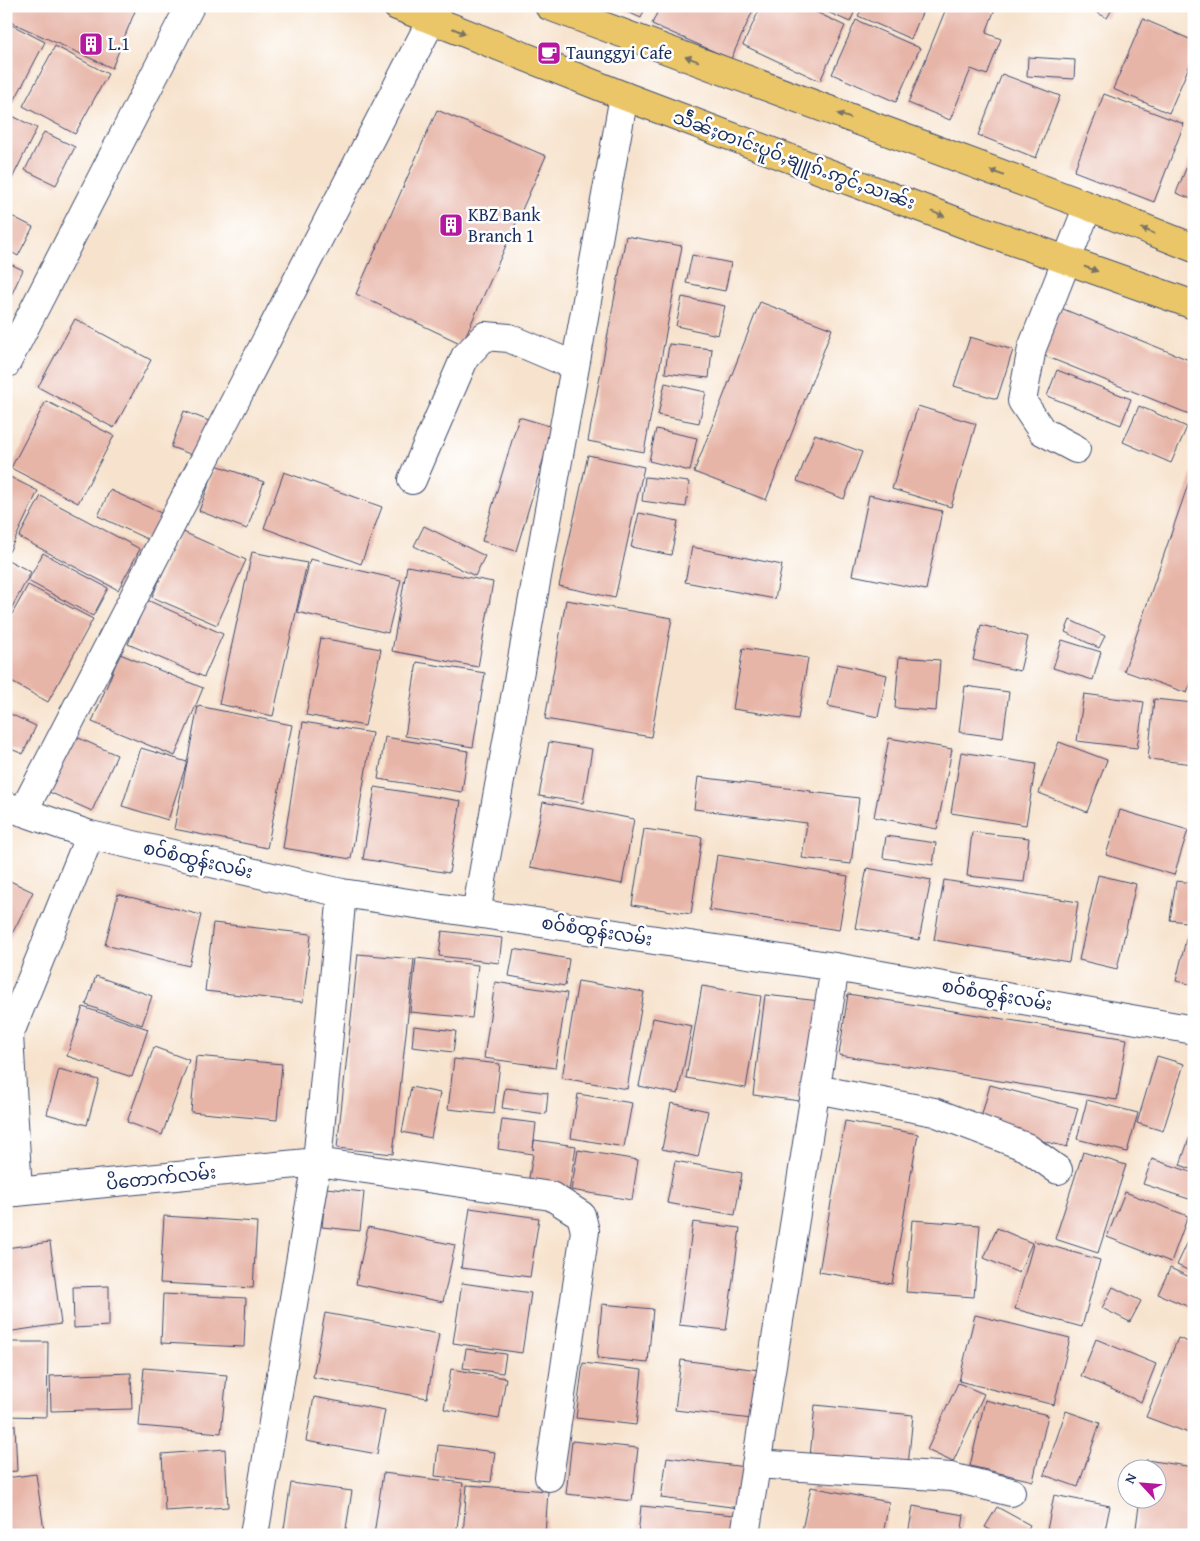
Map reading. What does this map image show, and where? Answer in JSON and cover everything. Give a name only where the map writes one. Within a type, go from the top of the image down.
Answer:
[{"type":"highway","name":"သဵႅၼ်ႈတၢင်းပူဝ်ႇၶျူၵ်ႉဢွင်ႇသၢၼ်း","points":[[398,6],[624,96],[964,224],[1194,305]]},
{"type":"highway","points":[[549,6],[1088,206],[1194,248]]},
{"type":"street","points":[[6,364],[190,6]]},
{"type":"street","points":[[15,808],[431,20]]},
{"type":"street","points":[[476,913],[624,96]]},
{"type":"street","points":[[1076,449],[1042,431],[1022,401],[1032,348],[1088,206]]},
{"type":"street","points":[[412,480],[465,357],[484,336],[509,338],[575,366]]},
{"type":"street","name":"စဝ်စံထွန်းလမ်း","points":[[15,808],[90,835],[342,892],[835,967],[1194,1030]]},
{"type":"street","points":[[12,1193],[8,1035],[90,835]]},
{"type":"street","points":[[254,1535],[317,1162],[342,892]]},
{"type":"street","points":[[745,1535],[835,967]]},
{"type":"street","points":[[816,1089],[934,1112],[1026,1147],[1058,1170]]},
{"type":"street","name":"ပိတောက်လမ်း","points":[[12,1193],[317,1162],[551,1196],[581,1215],[584,1232],[549,1477]]},
{"type":"street","points":[[756,1464],[951,1477],[1011,1492]]},
{"type":"building","name":"L.1","points":[[6,6],[137,6],[112,68],[6,20]]},
{"type":"building","points":[[614,6],[646,6],[641,18]]},
{"type":"building","points":[[660,6],[755,6],[731,59],[652,24]]},
{"type":"building","points":[[761,6],[816,6],[814,11],[845,26],[820,81],[743,45]]},
{"type":"building","points":[[827,6],[857,6],[850,22],[825,11]]},
{"type":"building","points":[[863,6],[925,6],[911,39],[858,16]]},
{"type":"building","points":[[947,6],[996,6],[986,33],[1001,39],[987,75],[971,69],[950,120],[908,103]]},
{"type":"building","points":[[1084,6],[1114,6],[1107,18]]},
{"type":"building","points":[[1143,19],[1194,41],[1194,55],[1169,113],[1113,89]]},
{"type":"building","points":[[856,20],[920,48],[896,102],[832,74]]},
{"type":"building","points":[[6,22],[45,42],[10,109],[6,107]]},
{"type":"building","points":[[55,46],[108,74],[75,134],[23,106]]},
{"type":"building","points":[[1028,57],[1075,60],[1074,79],[1027,76]]},
{"type":"building","points":[[1002,74],[1060,96],[1036,158],[978,135]]},
{"type":"building","points":[[1104,94],[1184,124],[1154,202],[1074,171]]},
{"type":"building","name":"KBZ Bank Branch 1","points":[[437,110],[546,156],[462,344],[356,294]]},
{"type":"building","points":[[6,113],[37,128],[6,191]]},
{"type":"building","points":[[44,132],[75,147],[56,185],[25,170]]},
{"type":"building","points":[[1194,149],[1194,200],[1176,193]]},
{"type":"building","points":[[6,213],[33,227],[18,256],[6,249]]},
{"type":"building","points":[[626,236],[682,246],[644,452],[588,441]]},
{"type":"building","points":[[692,255],[731,263],[725,291],[686,283]]},
{"type":"building","points":[[6,262],[23,270],[6,306]]},
{"type":"building","points":[[682,297],[725,306],[718,335],[676,326]]},
{"type":"building","points":[[760,302],[832,329],[766,500],[694,472]]},
{"type":"building","points":[[1058,307],[1194,362],[1194,416],[1040,354]]},
{"type":"building","points":[[75,319],[151,360],[114,428],[38,387]]},
{"type":"building","points":[[970,337],[1013,350],[997,399],[954,386]]},
{"type":"building","points":[[669,344],[712,349],[709,378],[665,373]]},
{"type":"building","points":[[1057,370],[1131,399],[1121,425],[1047,396]]},
{"type":"building","points":[[665,383],[706,392],[699,423],[658,415]]},
{"type":"building","points":[[46,401],[114,436],[78,503],[11,468]]},
{"type":"building","points":[[918,406],[976,424],[951,507],[892,489]]},
{"type":"building","points":[[1139,406],[1187,427],[1171,463],[1123,442]]},
{"type":"building","points":[[184,411],[214,423],[201,458],[171,447]]},
{"type":"building","points":[[519,417],[553,427],[516,551],[482,541]]},
{"type":"building","points":[[656,429],[697,438],[690,471],[649,461]]},
{"type":"building","points":[[815,434],[862,452],[844,499],[797,481]]},
{"type":"building","points":[[588,455],[644,467],[615,598],[559,586]]},
{"type":"building","points":[[216,465],[264,482],[247,529],[199,511]]},
{"type":"building","points":[[1193,470],[1194,675],[1187,693],[1124,671]]},
{"type":"building","points":[[284,472],[382,507],[361,564],[264,528]]},
{"type":"building","points":[[6,475],[38,491],[9,552],[6,551]]},
{"type":"building","points":[[645,477],[689,482],[686,507],[642,501]]},
{"type":"building","points":[[110,490],[161,513],[149,540],[98,516]]},
{"type":"building","points":[[869,495],[942,511],[926,590],[852,575]]},
{"type":"building","points":[[41,496],[140,549],[118,590],[19,537]]},
{"type":"building","points":[[639,513],[678,521],[671,555],[631,547]]},
{"type":"building","points":[[424,526],[485,556],[475,576],[414,546]]},
{"type":"building","points":[[181,531],[246,560],[217,625],[152,597]]},
{"type":"building","points":[[692,547],[782,565],[775,599],[685,582]]},
{"type":"building","points":[[252,552],[307,563],[273,716],[219,704]]},
{"type":"building","points":[[43,553],[108,588],[93,616],[28,581]]},
{"type":"building","points":[[6,559],[31,572],[10,611],[6,608]]},
{"type":"building","points":[[310,559],[401,580],[388,633],[297,612]]},
{"type":"building","points":[[407,566],[493,582],[478,667],[392,651]]},
{"type":"building","points":[[28,585],[93,619],[48,702],[6,679],[6,625]]},
{"type":"building","points":[[147,600],[223,634],[204,677],[128,644]]},
{"type":"building","points":[[566,600],[672,618],[651,737],[545,719]]},
{"type":"building","points":[[1070,620],[1105,636],[1099,648],[1065,632]]},
{"type":"building","points":[[981,625],[1028,637],[1020,671],[973,660]]},
{"type":"building","points":[[321,638],[381,649],[365,726],[306,715]]},
{"type":"building","points":[[1062,640],[1101,652],[1093,680],[1053,668]]},
{"type":"building","points":[[743,648],[808,658],[798,719],[733,709]]},
{"type":"building","points":[[120,654],[203,688],[175,756],[92,722]]},
{"type":"building","points":[[899,657],[940,660],[936,711],[895,708]]},
{"type":"building","points":[[417,662],[485,673],[473,747],[405,736]]},
{"type":"building","points":[[837,664],[887,675],[878,717],[828,706]]},
{"type":"building","points":[[965,686],[1009,692],[1003,738],[959,732]]},
{"type":"building","points":[[1084,694],[1144,702],[1137,748],[1077,741]]},
{"type":"building","points":[[1154,699],[1194,703],[1194,764],[1148,759]]},
{"type":"building","points":[[198,706],[292,725],[267,848],[174,829]]},
{"type":"building","points":[[6,712],[36,726],[23,754],[6,747]]},
{"type":"building","points":[[303,722],[372,733],[351,859],[283,848]]},
{"type":"building","points":[[74,736],[117,755],[92,811],[49,792]]},
{"type":"building","points":[[385,737],[468,751],[462,792],[378,779]]},
{"type":"building","points":[[889,738],[952,749],[937,829],[874,817]]},
{"type":"building","points":[[549,742],[592,749],[583,803],[539,796]]},
{"type":"building","points":[[1059,742],[1107,760],[1087,812],[1039,793]]},
{"type":"building","points":[[141,748],[187,762],[168,820],[122,806]]},
{"type":"building","points":[[961,752],[1036,764],[1026,825],[951,813]]},
{"type":"building","points":[[698,777],[859,798],[851,864],[802,858],[807,823],[694,809]]},
{"type":"building","points":[[375,787],[461,801],[449,873],[363,859]]},
{"type":"building","points":[[543,802],[634,819],[622,884],[530,867]]},
{"type":"building","points":[[1120,810],[1188,830],[1174,875],[1106,855]]},
{"type":"building","points":[[644,829],[702,837],[691,914],[632,905]]},
{"type":"building","points":[[972,832],[1029,838],[1024,882],[967,876]]},
{"type":"building","points":[[886,836],[936,843],[933,865],[883,858]]},
{"type":"building","points":[[717,855],[848,876],[839,930],[709,910]]},
{"type":"building","points":[[867,868],[931,880],[919,940],[855,928]]},
{"type":"building","points":[[1098,875],[1136,884],[1117,969],[1079,960]]},
{"type":"building","points":[[6,879],[33,892],[6,946]]},
{"type":"building","points":[[944,880],[1078,902],[1069,962],[934,940]]},
{"type":"building","points":[[1176,881],[1194,883],[1194,923],[1170,920]]},
{"type":"building","points":[[118,894],[201,915],[189,966],[105,945]]},
{"type":"building","points":[[213,923],[311,934],[303,1002],[205,991]]},
{"type":"building","points":[[1189,927],[1194,928],[1194,985],[1176,981]]},
{"type":"building","points":[[442,931],[502,938],[499,963],[439,956]]},
{"type":"building","points":[[514,949],[569,959],[565,986],[509,976]]},
{"type":"building","points":[[358,954],[414,959],[393,1154],[337,1148]]},
{"type":"building","points":[[416,958],[478,965],[472,1018],[410,1012]]},
{"type":"building","points":[[96,976],[152,996],[142,1025],[86,1005]]},
{"type":"building","points":[[578,981],[644,992],[627,1089],[562,1078]]},
{"type":"building","points":[[495,982],[567,993],[555,1068],[484,1058]]},
{"type":"building","points":[[702,986],[761,996],[746,1088],[686,1078]]},
{"type":"building","points":[[848,994],[1127,1039],[1117,1100],[839,1055]]},
{"type":"building","points":[[765,995],[820,1001],[808,1102],[753,1095]]},
{"type":"building","points":[[83,1007],[148,1029],[132,1077],[67,1056]]},
{"type":"building","points":[[653,1018],[692,1026],[678,1094],[639,1086]]},
{"type":"building","points":[[414,1026],[456,1031],[453,1052],[412,1047]]},
{"type":"building","points":[[154,1047],[189,1060],[162,1135],[127,1122]]},
{"type":"building","points":[[196,1056],[282,1064],[277,1120],[191,1112]]},
{"type":"building","points":[[1157,1056],[1184,1064],[1163,1131],[1137,1123]]},
{"type":"building","points":[[454,1059],[500,1064],[494,1114],[448,1109]]},
{"type":"building","points":[[59,1069],[99,1080],[87,1125],[47,1114]]},
{"type":"building","points":[[990,1085],[1078,1108],[1067,1147],[979,1125]]},
{"type":"building","points":[[411,1087],[440,1093],[431,1138],[402,1132]]},
{"type":"building","points":[[505,1088],[548,1093],[546,1114],[502,1108]]},
{"type":"building","points":[[578,1094],[632,1103],[624,1147],[571,1138]]},
{"type":"building","points":[[1087,1100],[1138,1113],[1127,1152],[1077,1139]]},
{"type":"building","points":[[671,1103],[708,1111],[698,1157],[662,1149]]},
{"type":"building","points":[[502,1119],[536,1123],[534,1140],[576,1146],[569,1191],[528,1184],[533,1154],[498,1149]]},
{"type":"building","points":[[845,1121],[918,1134],[892,1284],[819,1272]]},
{"type":"building","points":[[1194,1127],[1194,1170],[1180,1165]]},
{"type":"building","points":[[578,1150],[638,1160],[632,1200],[571,1190]]},
{"type":"building","points":[[1083,1152],[1126,1165],[1098,1253],[1055,1239]]},
{"type":"building","points":[[1152,1159],[1194,1173],[1194,1196],[1192,1200],[1143,1184]]},
{"type":"building","points":[[675,1161],[742,1173],[735,1215],[667,1203]]},
{"type":"building","points":[[326,1188],[364,1192],[360,1231],[322,1227]]},
{"type":"building","points":[[1125,1192],[1188,1216],[1171,1262],[1107,1237]]},
{"type":"building","points":[[470,1208],[539,1218],[530,1277],[461,1268]]},
{"type":"building","points":[[164,1216],[257,1222],[253,1288],[160,1283]]},
{"type":"building","points":[[912,1220],[980,1225],[974,1297],[906,1292]]},
{"type":"building","points":[[693,1222],[740,1228],[726,1330],[679,1325]]},
{"type":"building","points":[[368,1227],[455,1245],[443,1302],[356,1284]]},
{"type":"building","points":[[997,1228],[1032,1243],[1019,1273],[984,1258]]},
{"type":"building","points":[[1194,1229],[1194,1273],[1177,1265]]},
{"type":"building","points":[[1034,1241],[1100,1260],[1082,1327],[1015,1309]]},
{"type":"building","points":[[50,1242],[61,1324],[6,1332],[6,1248]]},
{"type":"building","points":[[1170,1268],[1194,1279],[1194,1309],[1158,1294]]},
{"type":"building","points":[[462,1283],[531,1293],[522,1353],[453,1343]]},
{"type":"building","points":[[109,1286],[109,1326],[74,1328],[73,1287]]},
{"type":"building","points":[[1113,1287],[1141,1301],[1130,1322],[1102,1308]]},
{"type":"building","points":[[163,1294],[246,1298],[244,1347],[161,1343]]},
{"type":"building","points":[[602,1304],[653,1309],[648,1363],[597,1358]]},
{"type":"building","points":[[325,1313],[439,1334],[427,1398],[313,1377]]},
{"type":"building","points":[[975,1315],[1070,1338],[1054,1405],[959,1381]]},
{"type":"building","points":[[1178,1338],[1194,1344],[1194,1435],[1146,1417]]},
{"type":"building","points":[[1096,1339],[1156,1364],[1141,1402],[1081,1376]]},
{"type":"building","points":[[8,1342],[48,1342],[47,1417],[7,1416]]},
{"type":"building","points":[[466,1349],[506,1354],[503,1373],[463,1368]]},
{"type":"building","points":[[681,1360],[759,1370],[752,1419],[675,1410]]},
{"type":"building","points":[[583,1363],[642,1370],[636,1425],[576,1418]]},
{"type":"building","points":[[144,1368],[227,1375],[221,1433],[139,1426]]},
{"type":"building","points":[[451,1369],[506,1378],[499,1419],[444,1409]]},
{"type":"building","points":[[131,1373],[132,1409],[51,1411],[50,1376]]},
{"type":"building","points":[[958,1383],[984,1394],[953,1462],[927,1450]]},
{"type":"building","points":[[314,1397],[385,1410],[377,1454],[306,1441]]},
{"type":"building","points":[[985,1400],[1048,1415],[1033,1481],[970,1466]]},
{"type":"building","points":[[815,1405],[913,1415],[908,1466],[810,1457]]},
{"type":"building","points":[[1066,1411],[1100,1423],[1078,1487],[1044,1475]]},
{"type":"building","points":[[6,1425],[15,1425],[17,1471],[6,1472]]},
{"type":"building","points":[[572,1441],[638,1448],[632,1501],[566,1494]]},
{"type":"building","points":[[438,1445],[495,1452],[491,1482],[435,1476]]},
{"type":"building","points":[[225,1449],[228,1507],[165,1511],[162,1454]]},
{"type":"building","points":[[667,1457],[753,1468],[747,1509],[661,1498]]},
{"type":"building","points":[[1168,1463],[1194,1467],[1194,1535],[1135,1535],[1139,1508],[1168,1508]]},
{"type":"building","points":[[383,1473],[463,1483],[456,1535],[374,1535]]},
{"type":"building","points":[[36,1474],[44,1530],[6,1535],[6,1478]]},
{"type":"building","points":[[291,1483],[352,1491],[345,1535],[283,1535]]},
{"type":"building","points":[[467,1485],[548,1491],[545,1535],[463,1534]]},
{"type":"building","points":[[811,1487],[889,1502],[883,1535],[801,1535]]},
{"type":"building","points":[[1054,1495],[1110,1506],[1104,1535],[1046,1535]]},
{"type":"building","points":[[641,1506],[734,1515],[733,1535],[638,1535]]},
{"type":"building","points":[[913,1506],[964,1515],[961,1535],[908,1535]]},
{"type":"building","points":[[997,1507],[1030,1525],[1025,1535],[999,1535],[985,1527]]},
{"type":"place","name":"L.1","points":[[91,44]]},
{"type":"place","name":"Taunggyi Cafe","points":[[549,53]]},
{"type":"place","name":"KBZ Bank Branch 1","points":[[451,225]]}]
